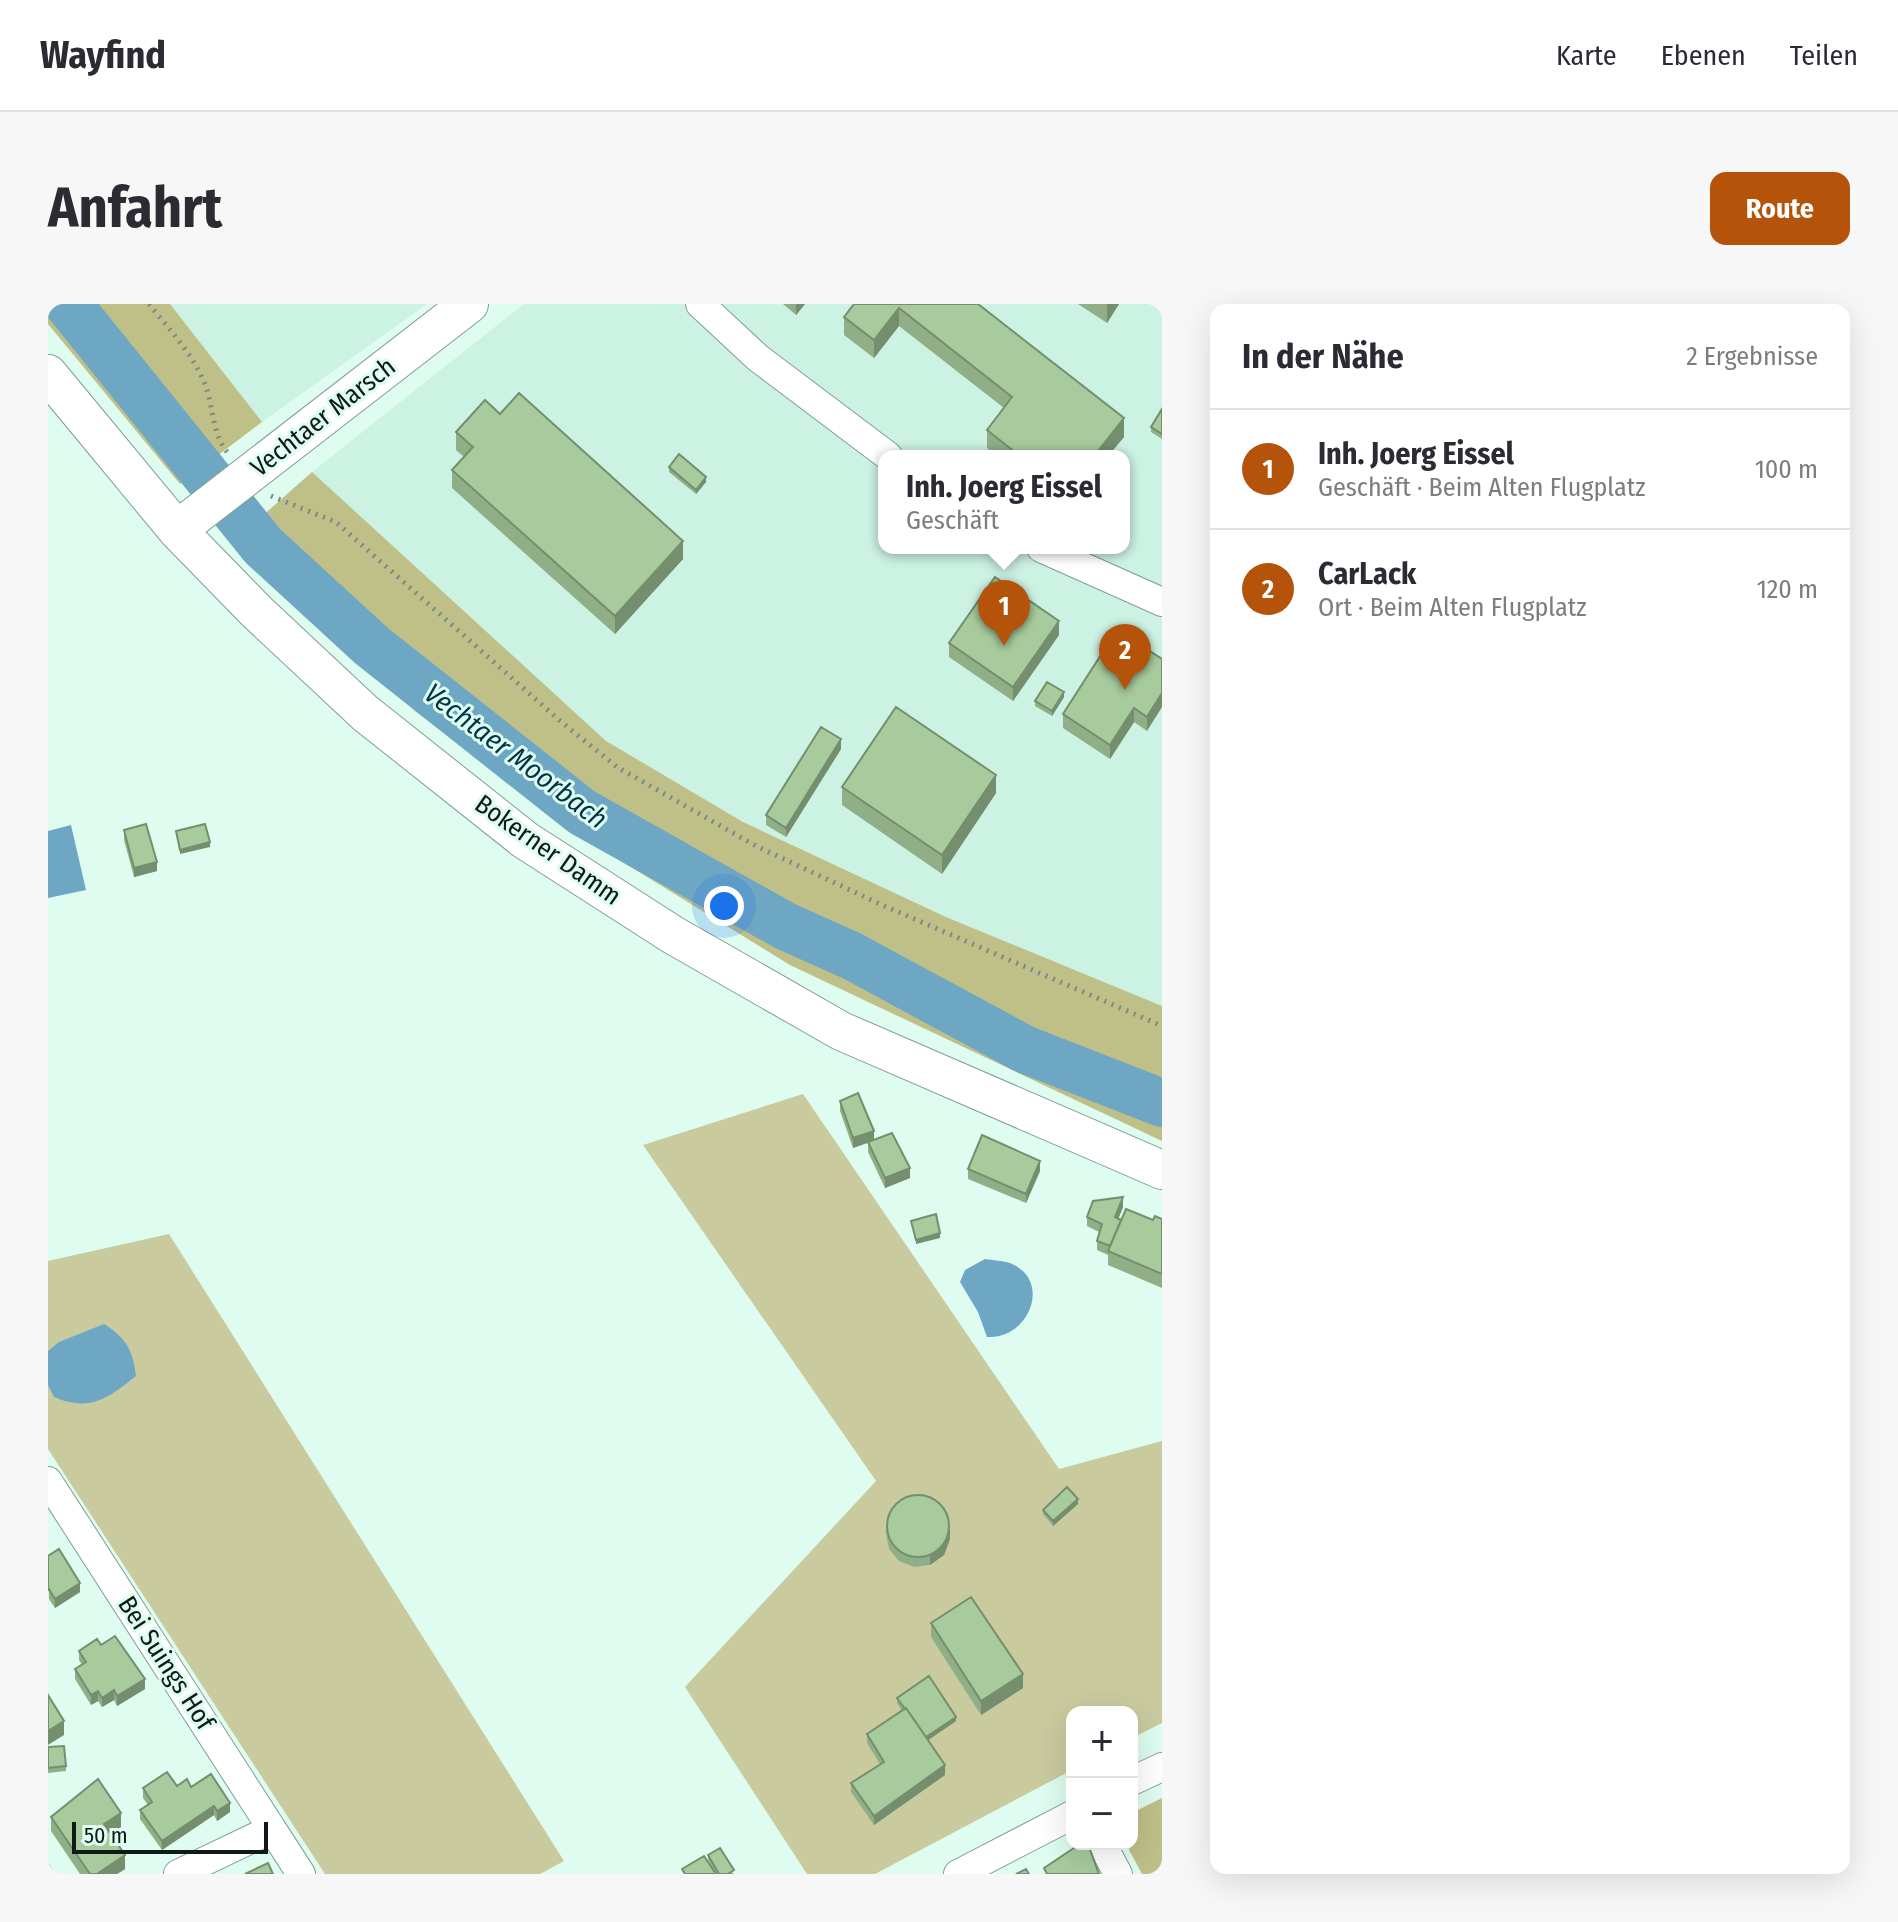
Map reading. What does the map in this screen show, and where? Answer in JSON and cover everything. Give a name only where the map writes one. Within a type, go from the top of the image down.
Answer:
[{"type":"main road","name":"Vechtaer Marsch","points":[[177,530],[469,304]]},
{"type":"main road","name":"Bokerner Damm","points":[[48,374],[177,530],[256,611],[365,713],[525,840],[673,935],[841,1031],[1162,1170]]},
{"type":"street","points":[[700,304],[758,358],[880,450]]},
{"type":"street","points":[[1054,554],[1162,602]]},
{"type":"street","name":"Bei Suings Hof","points":[[52,1495],[301,1874]]},
{"type":"street","points":[[1138,1778],[1162,1767]]},
{"type":"street","points":[[958,1874],[1066,1818]]},
{"type":"street","points":[[178,1874],[272,1829]]},
{"type":"street","points":[[1105,1850],[1118,1874]]},
{"type":"path","points":[[149,304],[203,379],[222,446],[246,476],[265,494],[336,522],[536,700],[617,767],[756,846],[880,904],[1162,1026]]},
{"type":"shaded area","points":[[170,304],[427,304],[262,422]]},
{"type":"shaded area","points":[[524,304],[1162,304],[1162,1006],[946,917],[743,822],[605,741],[312,472]]},
{"type":"shaded area","points":[[803,1094],[1059,1469],[1162,1441],[1162,1723],[1138,1735],[1138,1706],[1066,1706],[1066,1773],[875,1874],[807,1874],[685,1687],[876,1481],[643,1145]]},
{"type":"shaded area","points":[[169,1234],[564,1861],[540,1874],[325,1874],[48,1449],[48,1261]]},
{"type":"green space","points":[[48,304],[170,304],[262,422],[180,484],[48,324]]},
{"type":"green space","points":[[312,472],[606,741],[743,822],[946,917],[1162,1006],[1162,1141],[790,965],[587,840],[415,711],[234,541]]},
{"type":"green space","points":[[1162,1798],[1162,1874],[1142,1874],[1129,1850],[1138,1850],[1138,1810]]},
{"type":"water","points":[[71,825],[86,890],[48,898],[48,831]]},
{"type":"water","points":[[985,1259],[1010,1263],[1023,1271],[1033,1295],[1024,1319],[1014,1329],[987,1337],[978,1312],[960,1282],[965,1270]]},
{"type":"water","points":[[104,1324],[118,1334],[127,1346],[136,1376],[98,1401],[78,1403],[54,1397],[48,1385],[48,1351],[59,1342]]},
{"type":"building","points":[[854,304],[978,304],[1124,418],[1099,450],[1012,450],[987,430],[1012,397],[899,308],[874,340],[844,317]]},
{"type":"building","points":[[519,393],[683,541],[615,616],[452,470],[473,447],[456,432],[485,400],[500,414]]},
{"type":"building","points":[[1162,409],[1162,434],[1151,427]]},
{"type":"building","points":[[679,454],[706,477],[696,490],[669,467]]},
{"type":"building","points":[[995,577],[1059,621],[1013,687],[949,643]]},
{"type":"building","points":[[1117,630],[1162,659],[1162,693],[1147,717],[1134,708],[1110,745],[1063,714]]},
{"type":"building","points":[[1047,682],[1064,692],[1052,711],[1035,701]]},
{"type":"building","points":[[896,707],[996,775],[942,855],[842,787]]},
{"type":"building","points":[[821,727],[841,739],[786,828],[766,815]]},
{"type":"building","points":[[146,824],[157,862],[134,868],[124,830]]},
{"type":"building","points":[[205,824],[210,842],[180,850],[176,831]]},
{"type":"building","points":[[858,1093],[874,1131],[853,1138],[840,1101]]},
{"type":"building","points":[[892,1133],[910,1168],[885,1178],[868,1142]]},
{"type":"building","points":[[982,1135],[1040,1161],[1026,1194],[968,1169]]},
{"type":"building","points":[[1123,1197],[1115,1217],[1121,1220],[1110,1246],[1097,1241],[1102,1224],[1087,1217],[1093,1201]]},
{"type":"building","points":[[1126,1209],[1153,1220],[1155,1216],[1162,1219],[1162,1274],[1108,1251]]},
{"type":"building","points":[[936,1214],[940,1233],[916,1240],[911,1221]]},
{"type":"building","points":[[1067,1487],[1078,1499],[1053,1521],[1043,1510]]},
{"type":"building","points":[[912,1495],[924,1495],[940,1504],[947,1514],[947,1538],[940,1548],[924,1557],[912,1557],[892,1543],[887,1532],[887,1520],[901,1500]]},
{"type":"building","points":[[59,1549],[80,1583],[55,1599],[48,1590],[48,1556]]},
{"type":"building","points":[[971,1597],[1023,1674],[981,1701],[931,1623]]},
{"type":"building","points":[[115,1636],[145,1679],[117,1696],[114,1690],[102,1698],[98,1691],[91,1695],[75,1669],[86,1662],[79,1651],[97,1639],[101,1645]]},
{"type":"building","points":[[929,1676],[956,1717],[926,1737],[897,1698]]},
{"type":"building","points":[[48,1695],[64,1721],[48,1731]]},
{"type":"building","points":[[906,1708],[945,1765],[874,1816],[851,1783],[884,1762],[867,1734]]},
{"type":"building","points":[[64,1746],[66,1766],[48,1768],[48,1747]]},
{"type":"building","points":[[167,1772],[177,1786],[187,1779],[191,1787],[211,1774],[230,1803],[217,1811],[214,1806],[162,1841],[140,1810],[152,1802],[143,1788]]},
{"type":"building","points":[[98,1779],[121,1813],[104,1824],[125,1855],[97,1874],[90,1874],[51,1817]]},
{"type":"building","points":[[720,1848],[734,1870],[728,1874],[719,1874],[708,1855]]},
{"type":"building","points":[[1071,1850],[1090,1850],[1099,1874],[1047,1874],[1044,1868]]},
{"type":"building","points":[[704,1856],[716,1874],[685,1874],[682,1869]]},
{"type":"building","points":[[268,1863],[273,1874],[245,1874]]},
{"type":"waterway","name":"Vechtaer Moorbach","points":[[68,304],[263,546],[372,646],[582,812],[785,926],[852,956],[1024,1049],[1162,1103]]},
{"type":"place","name":"Inh. Joerg Eissel","points":[[1004,646]]},
{"type":"place","name":"CarLack","points":[[1125,690]]}]
